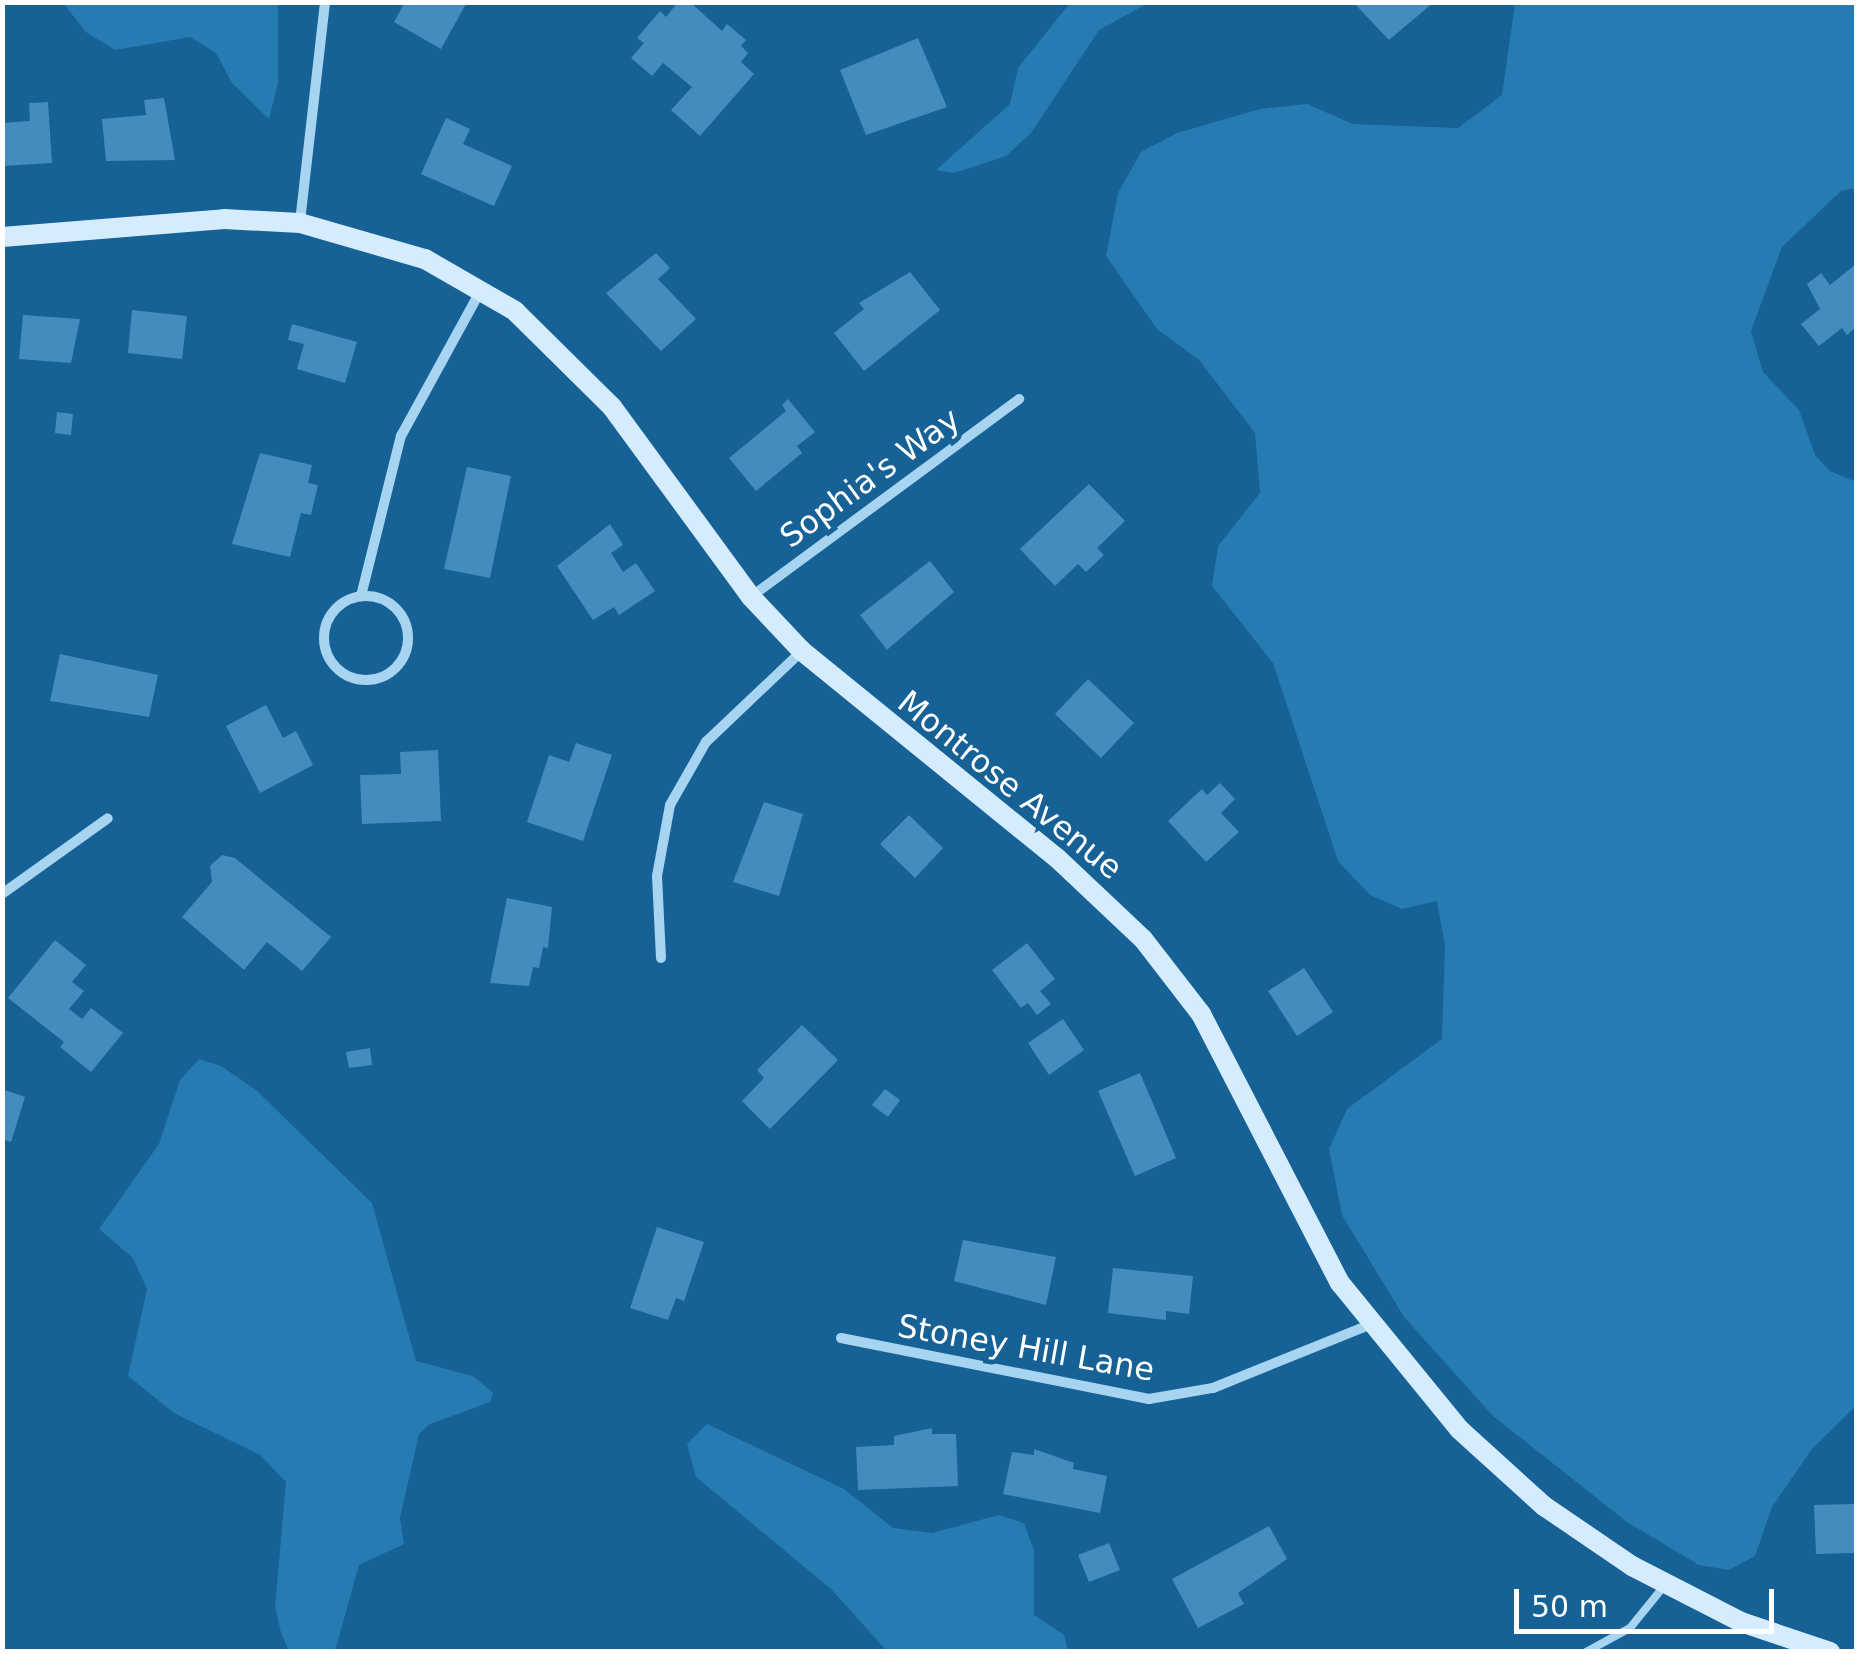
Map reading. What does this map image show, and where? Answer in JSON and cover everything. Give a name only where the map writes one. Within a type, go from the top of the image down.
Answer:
[{"type":"main road","name":"Montrose Avenue","points":[[2,237],[224,219],[300,223],[386,245],[481,290],[538,329],[588,378],[751,597],[802,652],[1017,824],[1143,939],[1202,1014],[1300,1208],[1368,1325],[1490,1461],[1544,1506],[1665,1585],[1742,1622],[1830,1652]]},
{"type":"street","points":[[300,223],[325,2]]},
{"type":"street","points":[[361,596],[392,605],[408,634],[399,665],[370,681],[339,672],[324,643],[332,612],[361,596],[401,436],[481,290]]},
{"type":"street","name":"Sophia's Way","points":[[751,597],[1019,400]]},
{"type":"street","points":[[660,958],[656,876],[670,805],[706,742],[802,652]]},
{"type":"street","points":[[2,894],[108,818]]},
{"type":"street","name":"Stoney Hill Lane","points":[[841,1338],[1150,1399],[1214,1388],[1368,1325]]},
{"type":"lane","points":[[1586,1652],[1630,1628],[1665,1585]]},
{"type":"shaded area","points":[[63,3],[278,3],[278,83],[269,119],[232,83],[216,53],[190,37],[115,50],[86,32]]},
{"type":"shaded area","points":[[1070,3],[1148,3],[1099,30],[1031,133],[1006,156],[954,173],[936,170],[1010,104],[1018,68]]},
{"type":"shaded area","points":[[1515,3],[1856,3],[1856,188],[1841,191],[1782,247],[1751,331],[1763,372],[1799,410],[1815,455],[1830,471],[1856,482],[1856,1406],[1812,1449],[1772,1507],[1755,1556],[1729,1570],[1699,1565],[1627,1522],[1493,1416],[1404,1317],[1342,1215],[1329,1149],[1347,1109],[1442,1039],[1445,945],[1437,901],[1402,909],[1370,895],[1338,861],[1273,663],[1212,586],[1218,546],[1260,493],[1255,433],[1199,360],[1157,329],[1106,256],[1118,193],[1141,152],[1177,133],[1260,109],[1307,104],[1353,124],[1458,128],[1502,95]]},
{"type":"shaded area","points":[[199,1059],[221,1066],[256,1090],[372,1203],[416,1361],[473,1376],[493,1393],[490,1402],[430,1424],[419,1434],[400,1518],[404,1544],[359,1565],[335,1651],[289,1651],[281,1633],[275,1607],[286,1482],[260,1455],[174,1413],[128,1376],[147,1289],[133,1258],[99,1229],[159,1144],[180,1080]]},
{"type":"shaded area","points":[[707,1424],[844,1489],[893,1528],[932,1533],[999,1515],[1024,1523],[1034,1550],[1034,1615],[1064,1635],[1068,1651],[887,1651],[831,1589],[696,1477],[687,1444]]},
{"type":"building","points":[[405,2],[467,2],[441,49],[394,22]]},
{"type":"building","points":[[678,2],[690,2],[722,31],[727,24],[746,40],[741,46],[748,53],[741,62],[754,74],[700,136],[671,110],[692,87],[663,63],[652,76],[631,58],[644,43],[637,38],[660,11],[666,17]]},
{"type":"building","points":[[1353,2],[1434,2],[1389,40]]},
{"type":"building","points":[[918,38],[947,107],[866,135],[840,70]]},
{"type":"building","points":[[164,98],[175,160],[106,161],[102,119],[146,115],[144,100]]},
{"type":"building","points":[[48,102],[52,163],[2,166],[2,123],[30,121],[29,103]]},
{"type":"building","points":[[446,118],[470,129],[463,144],[512,166],[494,206],[421,174]]},
{"type":"building","points":[[656,253],[670,268],[658,279],[696,319],[661,351],[606,293]]},
{"type":"building","points":[[1856,264],[1856,327],[1847,335],[1842,328],[1819,346],[1801,324],[1820,309],[1807,284],[1821,273],[1830,285]]},
{"type":"building","points":[[910,272],[940,310],[864,371],[834,333],[864,309],[859,303]]},
{"type":"building","points":[[132,310],[187,316],[182,359],[128,353]]},
{"type":"building","points":[[23,315],[80,319],[71,363],[19,359]]},
{"type":"building","points":[[292,324],[357,342],[345,383],[297,369],[304,344],[288,340]]},
{"type":"building","points":[[788,399],[815,432],[797,446],[802,453],[756,491],[729,458],[786,411],[782,405]]},
{"type":"building","points":[[57,412],[73,414],[71,435],[55,433]]},
{"type":"building","points":[[260,453],[312,465],[308,483],[318,485],[311,515],[301,513],[290,557],[232,544]]},
{"type":"building","points":[[467,467],[511,476],[490,578],[444,569]]},
{"type":"building","points":[[1089,484],[1125,521],[1097,548],[1104,555],[1086,572],[1078,564],[1055,586],[1020,549]]},
{"type":"building","points":[[610,524],[623,545],[611,553],[623,572],[636,563],[655,591],[619,615],[614,607],[593,620],[557,566]]},
{"type":"building","points":[[930,561],[954,592],[887,650],[860,615]]},
{"type":"building","points":[[60,654],[158,675],[149,717],[50,701]]},
{"type":"building","points":[[1088,679],[1134,723],[1101,758],[1055,714]]},
{"type":"building","points":[[266,705],[283,738],[296,731],[313,765],[260,793],[226,726]]},
{"type":"building","points":[[576,743],[612,755],[583,841],[527,822],[549,755],[569,762]]},
{"type":"building","points":[[438,750],[441,821],[362,824],[360,775],[401,774],[400,752]]},
{"type":"building","points":[[1220,783],[1235,799],[1221,813],[1239,832],[1206,862],[1168,821],[1202,789],[1207,795]]},
{"type":"building","points":[[764,802],[803,814],[779,896],[733,882]]},
{"type":"building","points":[[909,815],[943,848],[915,878],[880,844]]},
{"type":"building","points":[[222,855],[235,858],[331,937],[302,971],[267,942],[244,970],[182,917],[212,882],[210,866]]},
{"type":"building","points":[[507,898],[552,907],[548,948],[543,947],[539,968],[533,967],[529,986],[490,983]]},
{"type":"building","points":[[55,940],[86,965],[72,982],[84,991],[69,1009],[82,1019],[91,1008],[123,1033],[91,1072],[60,1047],[64,1042],[8,998]]},
{"type":"building","points":[[1027,943],[1055,979],[1040,991],[1051,1004],[1037,1015],[1028,1003],[1021,1008],[992,970]]},
{"type":"building","points":[[1304,968],[1333,1012],[1297,1036],[1268,991]]},
{"type":"building","points":[[1063,1019],[1084,1050],[1049,1075],[1028,1043]]},
{"type":"building","points":[[802,1025],[838,1060],[770,1129],[742,1101],[764,1078],[757,1070]]},
{"type":"building","points":[[370,1048],[372,1065],[349,1068],[346,1052]]},
{"type":"building","points":[[1140,1073],[1176,1158],[1135,1176],[1098,1091]]},
{"type":"building","points":[[2,1089],[25,1097],[11,1142],[2,1139]]},
{"type":"building","points":[[885,1089],[900,1100],[888,1117],[872,1105]]},
{"type":"building","points":[[657,1227],[704,1242],[684,1301],[676,1298],[668,1320],[630,1308]]},
{"type":"building","points":[[963,1240],[1056,1257],[1046,1305],[954,1281]]},
{"type":"building","points":[[1113,1268],[1193,1276],[1189,1314],[1166,1311],[1166,1320],[1108,1313]]},
{"type":"building","points":[[932,1428],[932,1434],[956,1434],[958,1486],[858,1490],[856,1447],[894,1445],[894,1436]]},
{"type":"building","points":[[1034,1449],[1074,1463],[1073,1469],[1107,1476],[1100,1513],[1003,1494],[1012,1452],[1034,1455]]},
{"type":"building","points":[[1856,1504],[1856,1553],[1816,1554],[1814,1505]]},
{"type":"building","points":[[1269,1526],[1287,1559],[1238,1593],[1244,1604],[1198,1628],[1172,1579]]},
{"type":"building","points":[[1109,1543],[1120,1570],[1089,1582],[1078,1555]]}]
